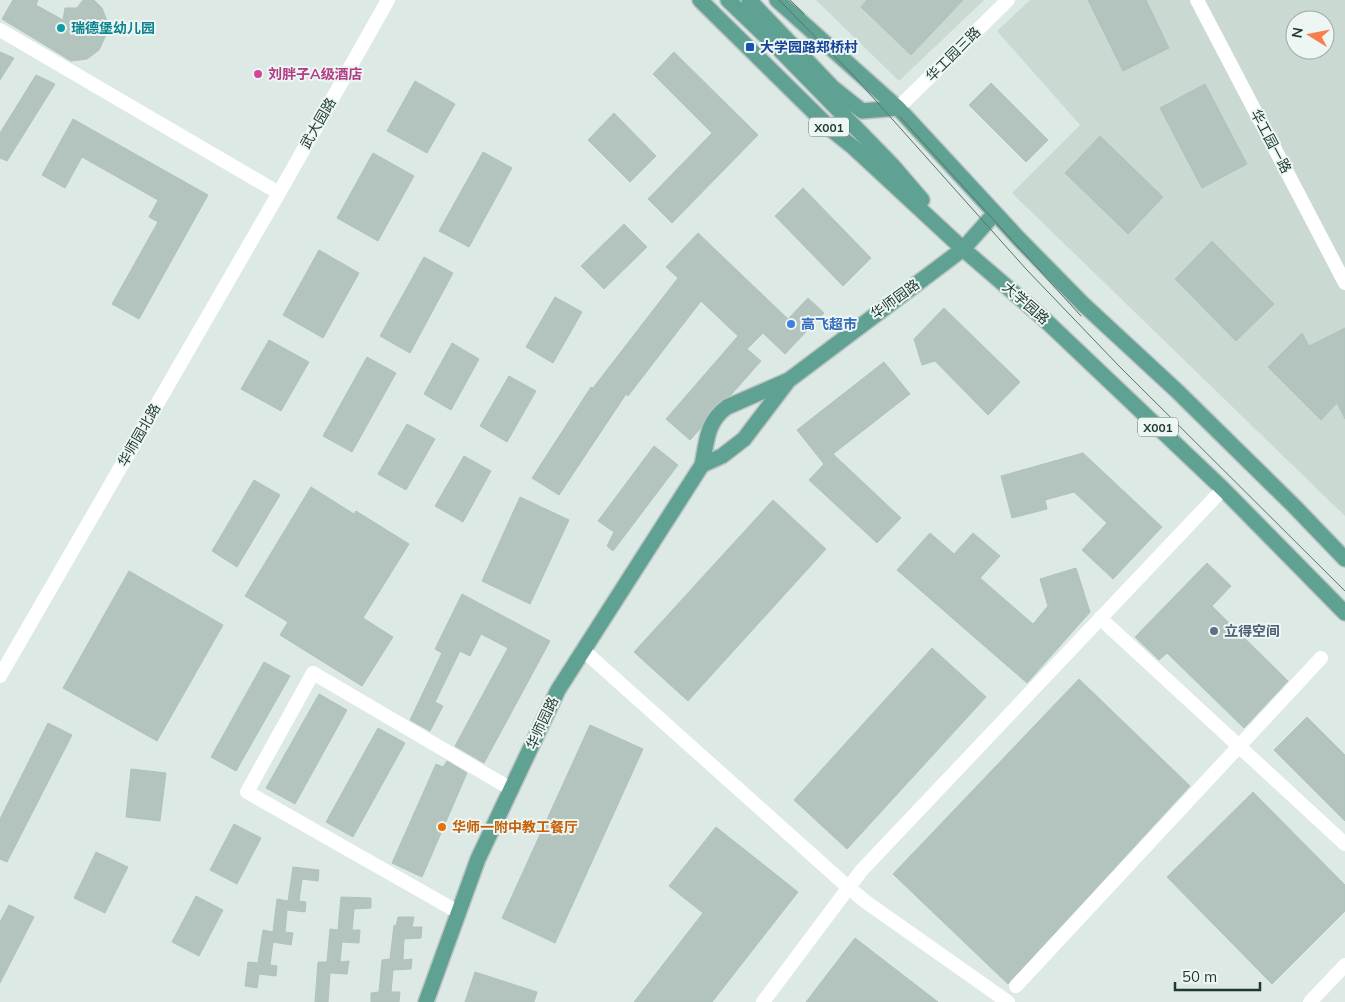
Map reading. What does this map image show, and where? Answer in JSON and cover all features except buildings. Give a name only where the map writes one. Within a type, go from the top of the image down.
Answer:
[{"type":"main road","name":"大学园路","points":[[700,0],[833,131],[853,147],[963,249],[1043,318],[1223,488],[1345,613]]},
{"type":"main road","points":[[728,0],[778,48],[818,82],[832,87],[862,111],[898,108]]},
{"type":"main road","points":[[749,0],[963,249]]},
{"type":"main road","name":"X001","points":[[777,0],[898,108],[995,213],[1084,304],[1177,391],[1345,559]]},
{"type":"main road","name":"华师园路","points":[[789,380],[963,249],[995,213]]},
{"type":"main road","points":[[702,465],[722,456],[744,439],[789,380]]},
{"type":"main road","points":[[702,465],[711,424],[720,412],[727,407],[789,380]]},
{"type":"main road","name":"华师园路","points":[[426,1002],[478,859],[558,690],[702,465]]},
{"type":"street","name":"武大园路","points":[[278,193],[388,0]]},
{"type":"street","name":"华工园三路","points":[[898,108],[1008,0]]},
{"type":"street","name":"华工园一路","points":[[1196,0],[1345,283]]},
{"type":"street","points":[[0,30],[278,193]]},
{"type":"street","name":"华师园北路","points":[[0,676],[278,193]]},
{"type":"street","points":[[763,1002],[861,872],[1223,488]]},
{"type":"street","points":[[1100,618],[1345,844]]},
{"type":"street","points":[[583,650],[849,888],[1008,1002]]},
{"type":"street","points":[[1016,986],[1321,658]]},
{"type":"street","points":[[458,912],[247,792],[313,673],[511,790]]},
{"type":"street","points":[[1310,1002],[1345,965]]},
{"type":"shaded area","points":[[816,0],[984,0],[899,81]]},
{"type":"shaded area","points":[[1030,0],[1345,0],[1345,516],[1012,193],[1080,125],[997,31]]},
{"type":"tram line","points":[[779,0],[852,74],[1026,269],[1119,366],[1345,591]]},
{"type":"tram line","points":[[790,0],[804,14]]},
{"type":"tram line","points":[[900,117],[1081,316]]},
{"type":"place","name":"瑞德堡幼儿园","points":[[61,28]]},
{"type":"place","name":"大学园路郑桥村","points":[[750,47]]},
{"type":"place","name":"刘胖子A级酒店","points":[[258,74]]},
{"type":"place","name":"高飞超市","points":[[791,324]]},
{"type":"place","name":"立得空间","points":[[1214,631]]},
{"type":"place","name":"华师一附中教工餐厅","points":[[442,827]]}]
